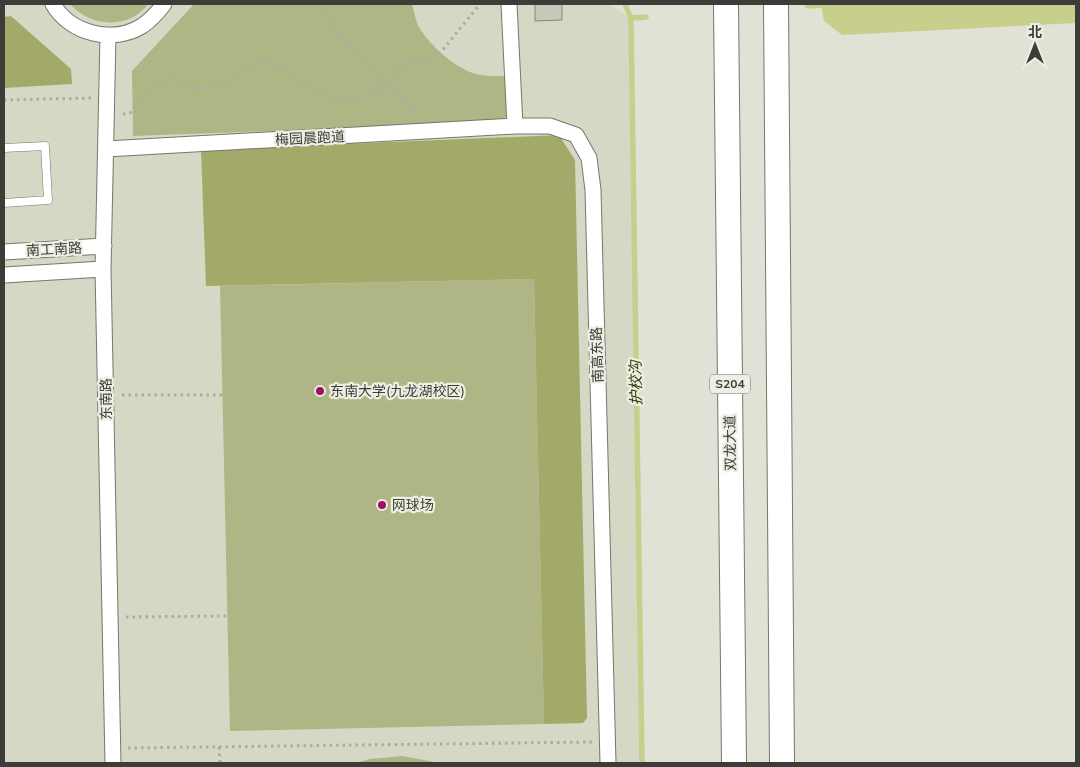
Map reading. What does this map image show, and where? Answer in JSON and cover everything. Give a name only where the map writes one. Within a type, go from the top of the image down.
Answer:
[{"type":"main road","name":"双龙大道","points":[[726,4],[734,763]]},
{"type":"main road","points":[[776,4],[782,763]]},
{"type":"street","points":[[53,4],[65,19],[78,28],[108,36],[126,33],[142,26],[156,15],[164,4]]},
{"type":"street","points":[[509,4],[515,126]]},
{"type":"street","name":"东南路","points":[[108,36],[103,269],[113,763]]},
{"type":"street","name":"梅园晨跑道","points":[[106,149],[515,126]]},
{"type":"street","name":"南高东路","points":[[515,126],[550,126],[576,135],[589,158],[593,190],[608,763]]},
{"type":"street","name":"南工南路","points":[[4,252],[104,246]]},
{"type":"street","name":"南工南路","points":[[4,275],[103,269]]},
{"type":"lane","points":[[4,148],[45,146],[48,200],[4,203]]},
{"type":"path","points":[[321,4],[339,32],[388,86],[437,131]]},
{"type":"path","points":[[106,115],[130,113],[157,84],[167,79],[178,80],[191,88],[209,88],[222,84],[252,64],[272,63],[289,72],[304,85],[327,97],[369,96],[388,86],[402,66],[408,63],[431,60],[441,52],[480,4]]},
{"type":"path","points":[[4,100],[106,98]]},
{"type":"path","points":[[106,395],[222,394]]},
{"type":"path","points":[[110,617],[228,616]]},
{"type":"path","points":[[113,748],[608,742]]},
{"type":"path","points":[[220,746],[220,763]]},
{"type":"shaded area","name":"东南大学(九龙湖校区)","points":[[4,4],[609,4],[631,18],[642,763],[4,763]]},
{"type":"shaded area","points":[[70,4],[148,4],[131,18],[109,22],[98,21],[88,17],[78,12]]},
{"type":"shaded area","points":[[194,4],[412,4],[417,23],[426,37],[455,64],[479,75],[509,76],[511,110],[506,117],[494,123],[133,136],[132,71]]},
{"type":"shaded area","points":[[821,4],[1076,4],[1076,23],[842,35],[824,21]]},
{"type":"shaded area","points":[[11,16],[71,69],[72,84],[4,88],[4,17]]},
{"type":"shaded area","points":[[559,135],[575,160],[587,718],[583,723],[544,724],[534,279],[206,286],[201,150]]},
{"type":"shaded area","name":"网球场","points":[[534,279],[544,724],[230,731],[220,286]]},
{"type":"shaded area","points":[[402,756],[440,763],[355,763],[370,759]]},
{"type":"building","points":[[535,4],[562,4],[562,20],[535,21]]},
{"type":"waterway","name":"护校沟","points":[[625,4],[631,18],[642,763]]},
{"type":"waterway","points":[[808,6],[835,4]]},
{"type":"waterway","points":[[631,18],[646,17]]},
{"type":"place","name":"东南大学(九龙湖校区)","points":[[320,391]]},
{"type":"place","name":"网球场","points":[[382,505]]}]
